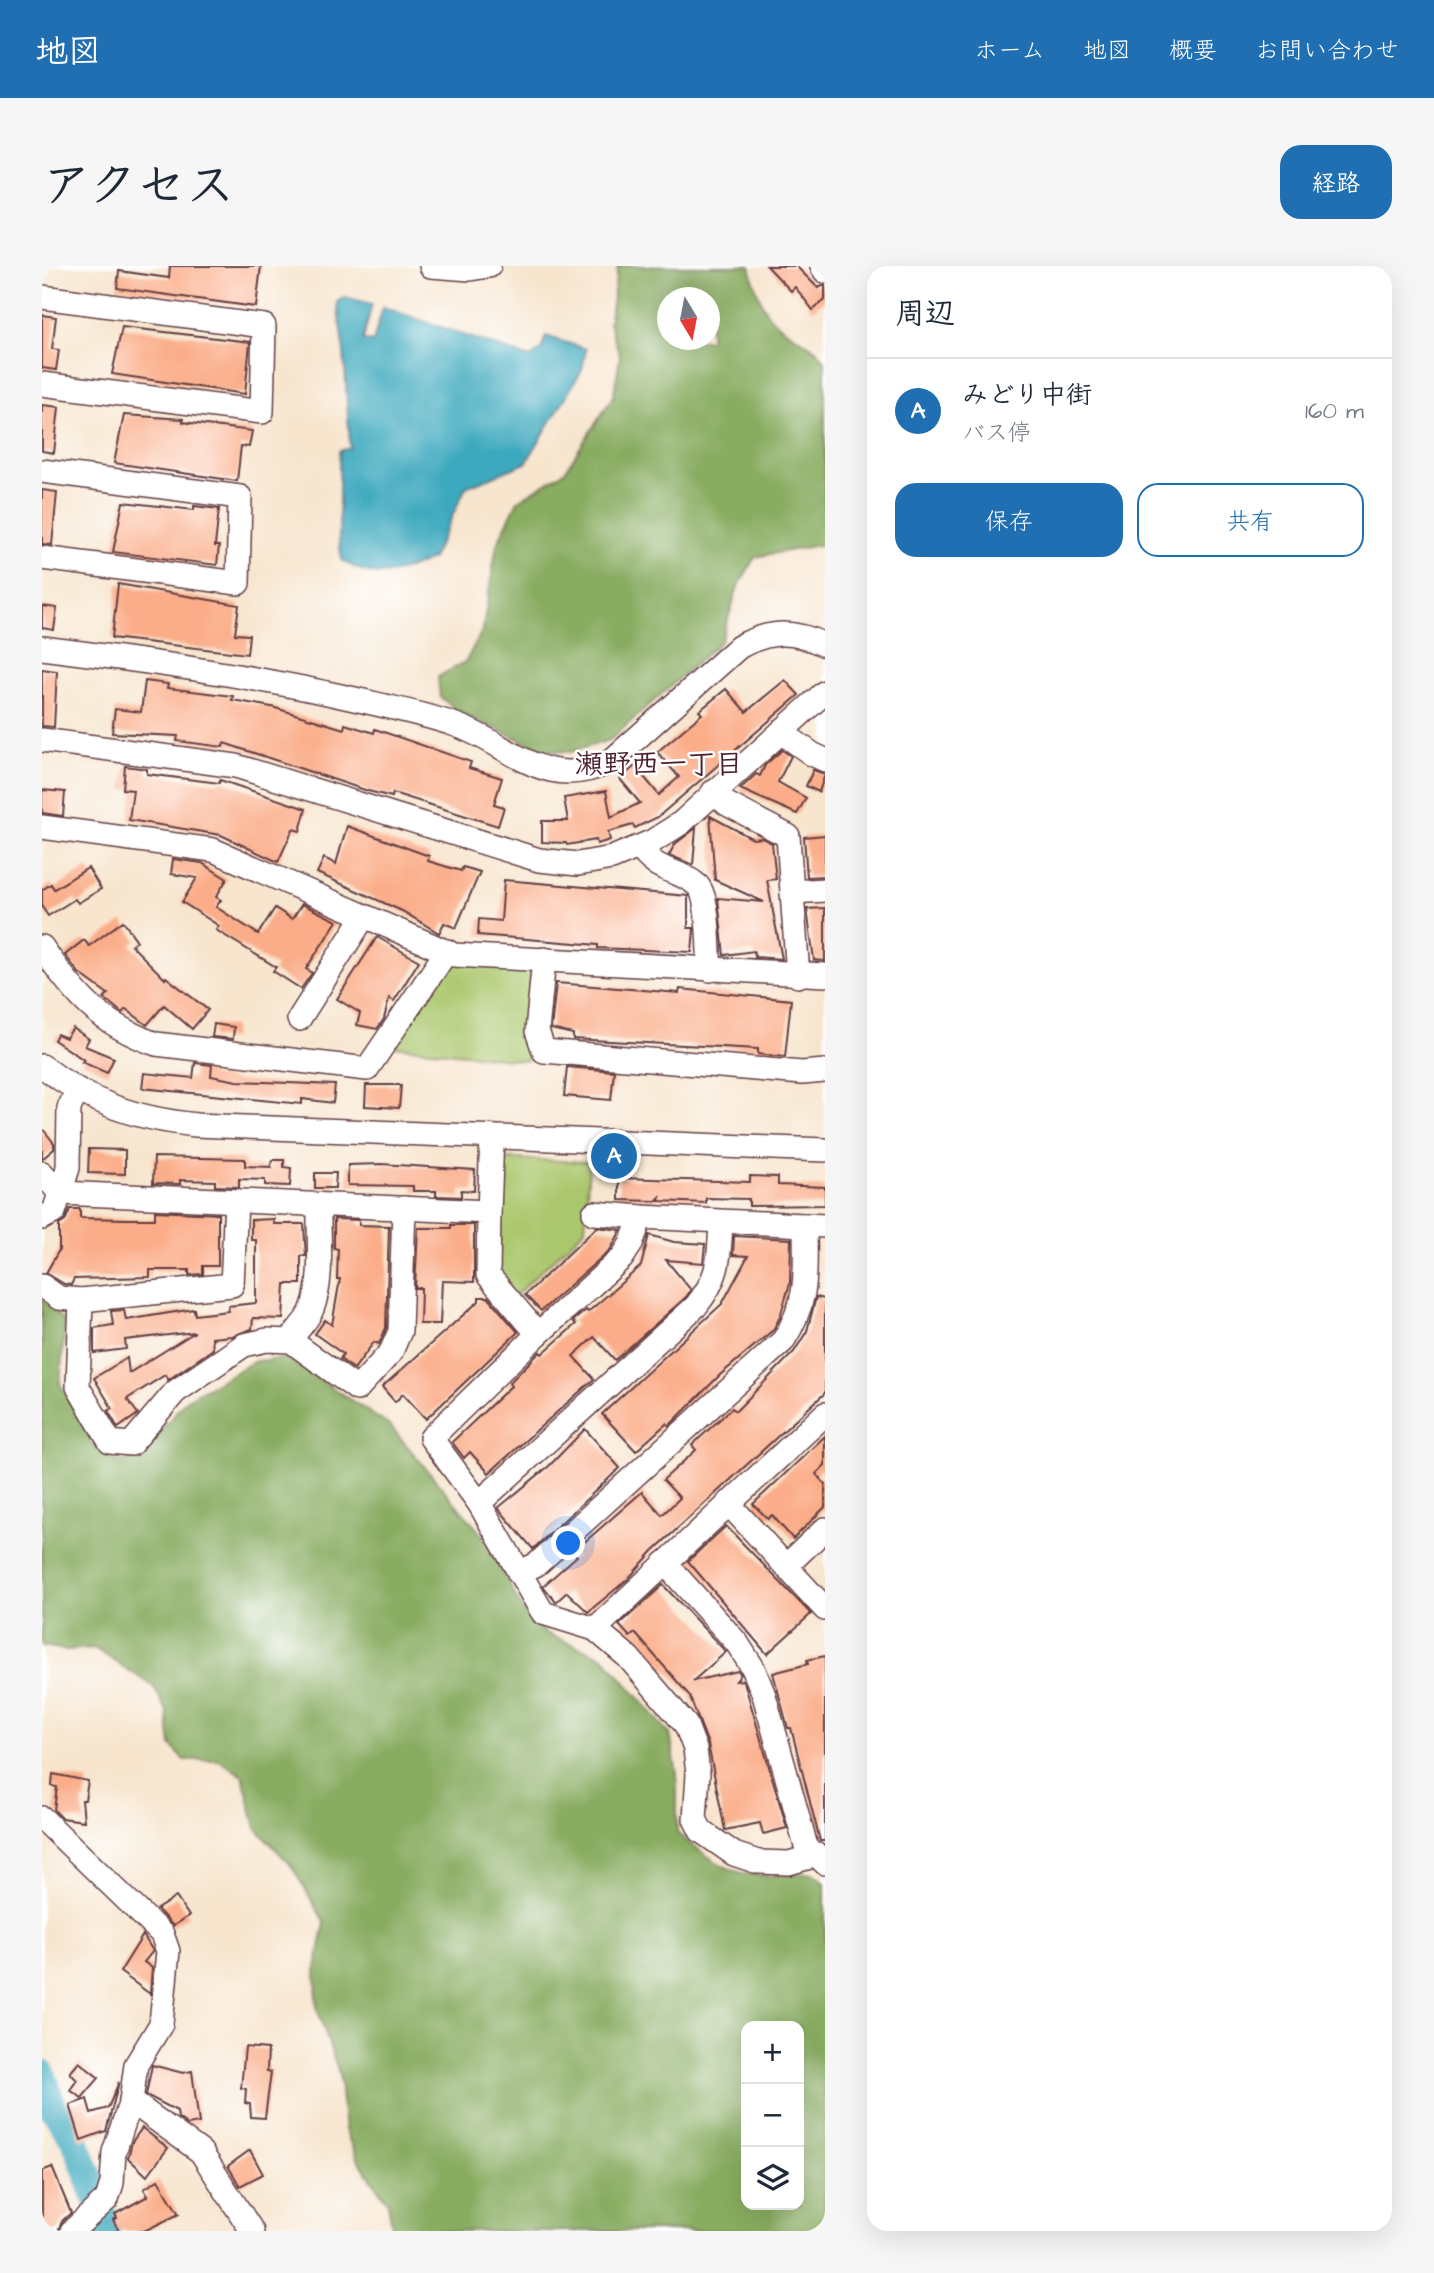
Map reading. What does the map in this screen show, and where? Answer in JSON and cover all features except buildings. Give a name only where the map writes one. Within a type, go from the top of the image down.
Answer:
[{"type":"street","points":[[431,266],[470,269],[488,266]]},
{"type":"street","points":[[822,266],[825,271]]},
{"type":"street","points":[[42,297],[264,326],[262,412],[42,384]]},
{"type":"street","points":[[42,471],[240,497],[237,583],[42,558]]},
{"type":"street","points":[[42,648],[212,669],[369,703],[455,724],[543,768],[565,774],[589,772],[610,762],[739,647],[760,635],[783,632],[807,636],[825,646]]},
{"type":"street","points":[[42,740],[236,766],[539,860],[578,864],[611,858],[640,847],[681,822],[825,692]]},
{"type":"street","points":[[781,732],[825,760]]},
{"type":"street","points":[[713,792],[727,804],[788,836],[798,976]]},
{"type":"street","points":[[42,827],[213,850],[363,918],[454,955],[798,976],[825,975]]},
{"type":"street","points":[[640,847],[648,860],[698,886],[705,898],[710,970]]},
{"type":"street","points":[[792,891],[825,890]]},
{"type":"street","points":[[299,1019],[363,918]]},
{"type":"street","points":[[42,947],[71,989],[98,1015],[126,1033],[156,1044],[367,1069],[447,951]]},
{"type":"street","points":[[544,959],[537,1031],[544,1051],[802,1073],[825,1071]]},
{"type":"street","points":[[42,1066],[104,1105],[149,1119],[196,1125],[825,1150]]},
{"type":"street","points":[[42,1218],[54,1212],[68,1168],[69,1108],[78,1090]]},
{"type":"street","points":[[492,1137],[488,1275],[538,1334]]},
{"type":"street","points":[[42,1172],[60,1193],[489,1213]]},
{"type":"street","points":[[42,1286],[58,1298],[81,1300],[232,1285],[236,1201]]},
{"type":"street","points":[[291,1341],[296,1330],[312,1312],[317,1290],[319,1205]]},
{"type":"street","points":[[81,1300],[78,1387],[110,1442],[131,1444],[175,1392],[244,1345],[267,1340],[291,1341],[357,1389],[377,1371],[391,1352],[400,1331],[404,1209]]},
{"type":"street","points":[[519,1573],[537,1564],[783,1341],[799,1316],[806,1288],[815,1226],[594,1213]]},
{"type":"street","points":[[641,1217],[631,1244],[622,1258],[430,1438],[479,1503],[543,1613],[595,1629],[628,1657],[686,1725],[695,1749],[698,1774],[695,1819],[701,1831],[734,1854],[758,1862],[817,1860],[753,1668],[737,1643],[665,1563]]},
{"type":"street","points":[[479,1503],[696,1306],[710,1289],[719,1269],[721,1222]]},
{"type":"street","points":[[595,1629],[825,1414]]},
{"type":"street","points":[[728,1503],[825,1609]]},
{"type":"street","points":[[786,1566],[825,1529]]},
{"type":"street","points":[[42,1818],[162,1934],[168,1951],[161,2024],[136,2065],[131,2101],[114,2152],[112,2183],[107,2199],[80,2225]]},
{"type":"street","points":[[131,2101],[201,2152],[252,2231]]},
{"type":"green space","points":[[618,266],[750,266],[757,292],[770,317],[783,329],[813,348],[825,361],[825,544],[755,557],[738,587],[721,641],[610,740],[571,752],[543,750],[460,713],[440,697],[438,677],[466,661],[483,629],[497,544],[518,501],[565,471],[614,395],[620,356],[609,323]]},
{"type":"green space","points":[[462,960],[526,964],[530,975],[527,1061],[393,1046],[446,968]]},
{"type":"green space","points":[[508,1159],[589,1162],[585,1229],[514,1297],[495,1273],[501,1166]]},
{"type":"green space","points":[[42,1299],[65,1323],[60,1384],[94,1447],[118,1462],[139,1457],[187,1399],[255,1361],[288,1358],[391,1427],[483,1536],[525,1614],[547,1634],[604,1657],[670,1734],[677,1774],[677,1833],[712,1859],[739,1872],[753,1875],[813,1873],[825,1883],[825,2231],[393,2231],[388,2203],[357,2158],[345,2130],[339,2073],[317,2008],[316,1968],[325,1923],[291,1865],[256,1828],[243,1776],[219,1760],[184,1760],[171,1745],[167,1711],[153,1686],[94,1648],[66,1650],[42,1646]]},
{"type":"water","points":[[345,297],[372,304],[363,340],[373,342],[383,307],[530,358],[541,350],[546,336],[586,349],[582,370],[526,463],[466,487],[432,559],[397,572],[365,572],[342,560],[339,543],[339,451],[350,448],[344,353],[337,302]]},
{"type":"waterway","points":[[42,2073],[53,2108],[75,2140],[105,2220],[106,2231]]},
{"type":"place","name":"みどり中街","points":[[614,1156]]},
{"type":"district","name":"瀬野西一丁目","points":[[659,763]]}]
